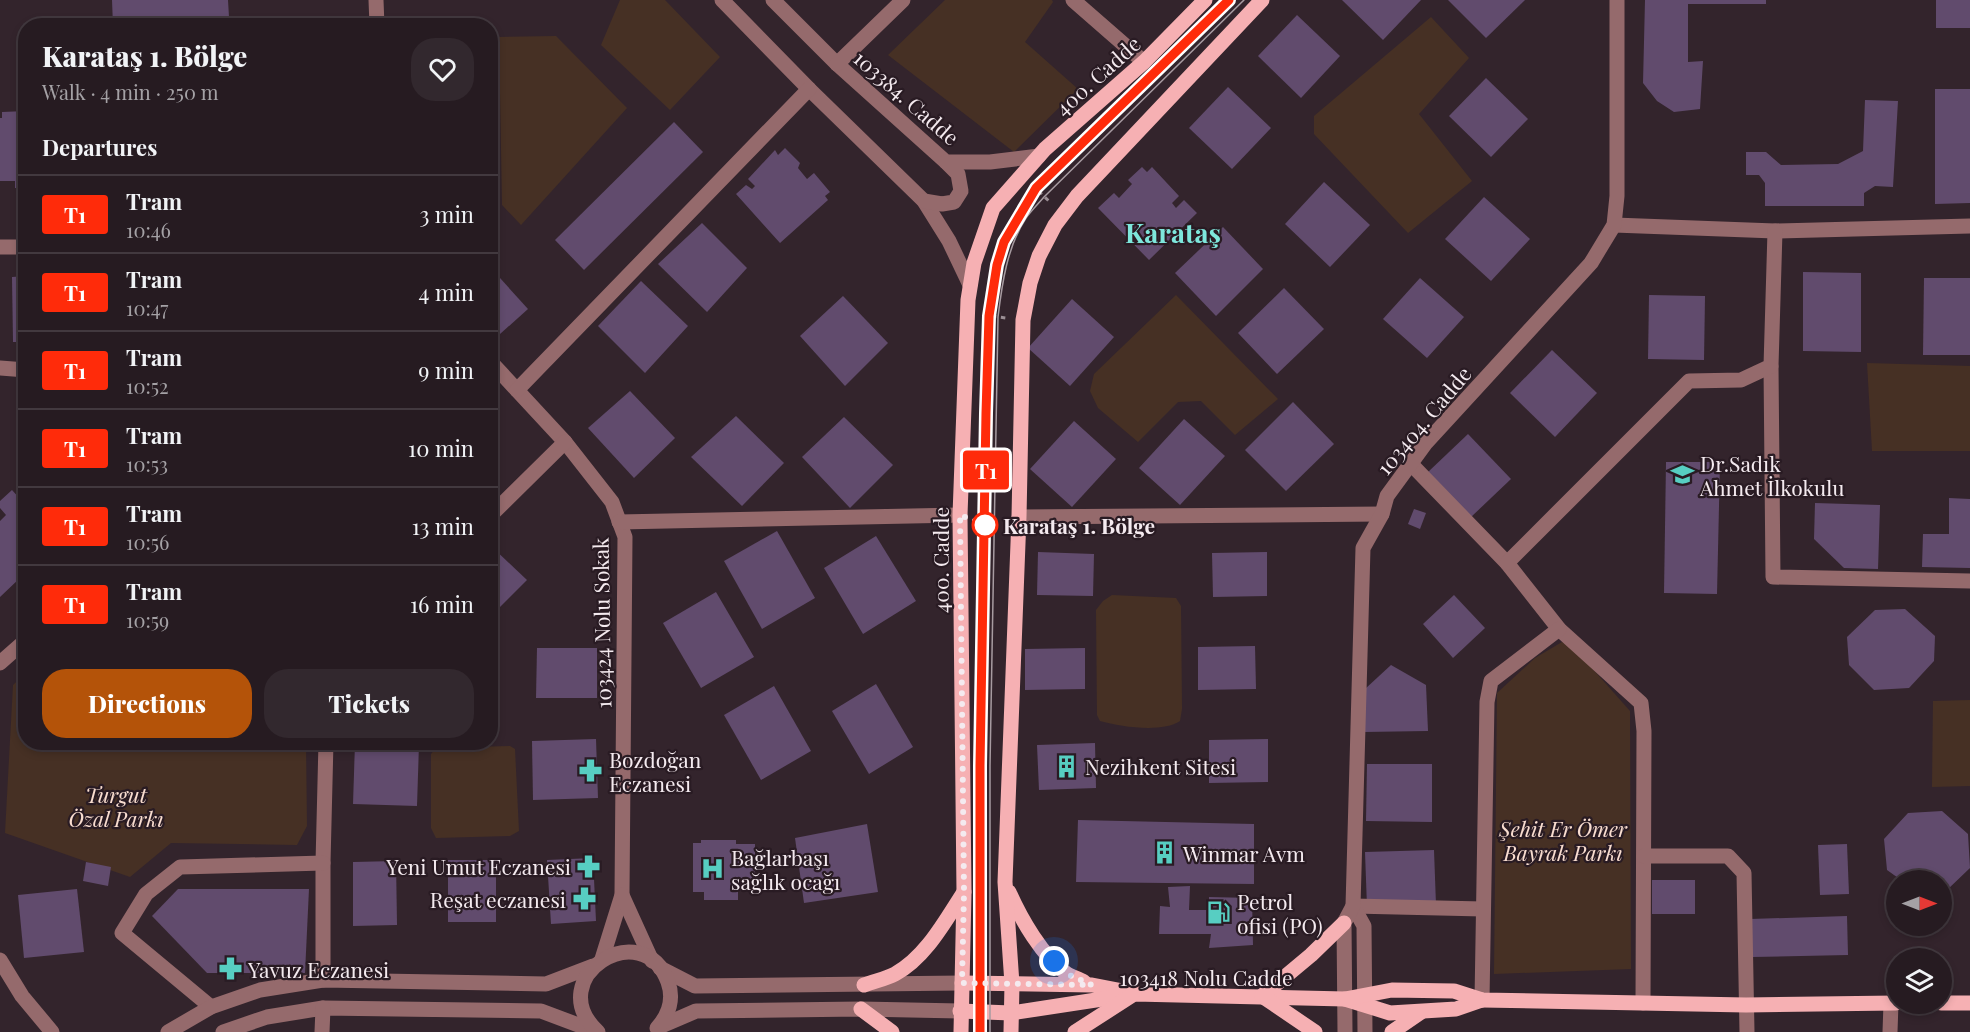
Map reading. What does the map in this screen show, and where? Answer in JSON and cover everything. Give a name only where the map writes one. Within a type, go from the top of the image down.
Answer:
[{"type":"main road","name":"400. Cadde","points":[[961,1032],[964,892],[960,515],[967,313],[974,263],[993,208],[1039,156],[1144,62],[1205,0]]},
{"type":"main road","points":[[1011,1032],[1012,984],[1005,882],[1019,517],[1023,320],[1030,283],[1055,225],[1077,196],[1262,0]]},
{"type":"main road","points":[[1005,882],[1027,927],[1042,948],[1067,974],[1092,985]]},
{"type":"main road","points":[[864,985],[896,973],[920,954],[940,930],[964,892]]},
{"type":"main road","points":[[1315,1032],[1262,996],[1311,955],[1344,923]]},
{"type":"main road","points":[[962,983],[1092,985],[1135,994]]},
{"type":"main road","name":"103418 Nolu Cadde","points":[[960,1011],[1011,1013],[1135,994],[1364,1000],[1392,990],[1454,991],[1482,1000]]},
{"type":"main road","points":[[1075,1032],[1135,994]]},
{"type":"main road","name":"103418 Nolu Cadde","points":[[1364,1000],[1390,1013],[1456,1009],[1482,1000]]},
{"type":"main road","points":[[1482,1000],[1746,1005],[1886,1003]]},
{"type":"main road","points":[[1952,1003],[1970,1004]]},
{"type":"main road","points":[[861,1009],[892,1032]]},
{"type":"main road","points":[[1392,1032],[1421,1012]]},
{"type":"street","points":[[376,0],[377,18]]},
{"type":"street","points":[[722,0],[809,90],[924,201],[949,241],[970,285]]},
{"type":"street","name":"103384. Cadde","points":[[773,0],[837,64],[946,162],[990,162],[1039,156]]},
{"type":"street","points":[[837,64],[903,0]]},
{"type":"street","points":[[1073,0],[1144,62]]},
{"type":"street","name":"103404. Cadde","points":[[1346,1032],[1344,923],[1353,906],[1363,548],[1382,514],[1387,496],[1425,444],[1591,263],[1614,225],[1617,196],[1617,0]]},
{"type":"street","points":[[517,390],[809,90]]},
{"type":"street","points":[[924,201],[942,204],[954,202],[961,191],[958,174],[946,162]]},
{"type":"street","points":[[1614,225],[1775,231],[1970,226]]},
{"type":"street","points":[[1775,231],[1771,366],[1773,577],[1970,582]]},
{"type":"street","points":[[0,247],[18,247]]},
{"type":"street","points":[[1507,562],[1689,381],[1741,380],[1771,366]]},
{"type":"street","points":[[0,368],[18,369]]},
{"type":"street","name":"103424 Nolu Sokak","points":[[498,370],[565,442],[612,502],[625,537],[622,895],[597,963],[583,985],[581,996],[586,1017],[598,1032]]},
{"type":"street","points":[[498,508],[565,442]]},
{"type":"street","points":[[1411,464],[1507,562],[1559,629],[1641,703],[1644,731],[1643,1003]]},
{"type":"street","points":[[1019,517],[1382,514]]},
{"type":"street","points":[[619,522],[960,515]]},
{"type":"street","points":[[1482,1000],[1487,702],[1491,681],[1559,629]]},
{"type":"street","points":[[0,663],[18,647]]},
{"type":"street","points":[[323,980],[326,750]]},
{"type":"street","points":[[1644,856],[1728,856],[1744,873],[1747,1032]]},
{"type":"street","points":[[210,1007],[122,933],[146,894],[180,867],[323,863]]},
{"type":"street","name":"103424 Nolu Sokak","points":[[622,895],[669,987],[669,1009],[656,1030]]},
{"type":"street","points":[[1353,906],[1483,909]]},
{"type":"street","name":"103404. Cadde","points":[[1353,906],[1364,926],[1365,1032]]},
{"type":"street","points":[[168,1032],[210,1007],[260,990],[323,980],[546,984],[622,952],[643,955],[695,986],[962,983]]},
{"type":"street","points":[[0,960],[22,996],[52,1032]]},
{"type":"street","points":[[322,1032],[323,1008]]},
{"type":"street","points":[[223,1032],[267,1017],[323,1008],[541,1011],[598,1032]]},
{"type":"street","points":[[656,1030],[696,1011],[861,1009],[960,1011]]},
{"type":"street","points":[[1890,1032],[1892,1014]]},
{"type":"path","points":[[1022,176],[1063,214]]},
{"type":"path","points":[[967,313],[1023,320]]},
{"type":"green space","points":[[620,0],[665,0],[720,57],[670,110],[601,45]]},
{"type":"green space","points":[[945,0],[1052,0],[1053,2],[1025,42],[1078,89],[1014,152],[888,55]]},
{"type":"green space","points":[[1431,17],[1469,58],[1419,114],[1472,181],[1408,233],[1314,134],[1314,116]]},
{"type":"green space","points":[[556,36],[627,108],[521,225],[502,205],[499,37]]},
{"type":"green space","points":[[1176,295],[1278,399],[1235,435],[1201,401],[1178,402],[1138,442],[1098,408],[1090,391],[1094,374]]},
{"type":"green space","points":[[1867,363],[1970,366],[1970,451],[1872,451]]},
{"type":"green space","points":[[1112,595],[1176,598],[1181,606],[1182,709],[1180,721],[1172,725],[1153,728],[1130,727],[1100,721],[1097,715],[1096,610]]},
{"type":"green space","name":"Şehit Er Ömer Bayrak Parkı","points":[[1562,642],[1575,649],[1630,711],[1631,969],[1494,974],[1497,693],[1535,658]]},
{"type":"green space","name":"Turgut Özal Parkı","points":[[18,680],[18,750],[306,750],[307,826],[297,845],[171,843],[130,877],[5,833],[13,685]]},
{"type":"green space","points":[[1970,700],[1970,786],[1932,787],[1933,701]]},
{"type":"green space","points":[[498,746],[510,746],[515,749],[519,831],[510,836],[436,838],[431,828],[431,754],[434,750],[498,750]]},
{"type":"building","points":[[112,0],[228,0],[229,17],[223,18],[113,18]]},
{"type":"building","points":[[1342,0],[1421,0],[1383,40]]},
{"type":"building","points":[[1448,0],[1525,0],[1486,38]]},
{"type":"building","points":[[1645,0],[1766,0],[1766,4],[1688,4],[1688,62],[1703,61],[1700,109],[1674,112],[1657,101],[1643,83]]},
{"type":"building","points":[[1936,0],[1970,0],[1970,28],[1936,28]]},
{"type":"building","points":[[1297,15],[1340,56],[1301,98],[1258,56]]},
{"type":"building","points":[[1486,78],[1528,119],[1491,157],[1449,116]]},
{"type":"building","points":[[1228,87],[1271,128],[1232,169],[1189,128]]},
{"type":"building","points":[[1935,89],[1970,89],[1970,203],[1935,204]]},
{"type":"building","points":[[1865,100],[1898,101],[1893,187],[1875,186],[1864,193],[1864,206],[1765,206],[1765,183],[1759,175],[1746,175],[1746,152],[1766,152],[1781,165],[1838,164],[1863,151]]},
{"type":"building","points":[[18,111],[18,188],[15,188],[15,181],[0,181],[0,118],[2,118],[2,112]]},
{"type":"building","points":[[674,122],[703,152],[584,270],[555,240]]},
{"type":"building","points":[[785,148],[800,163],[798,168],[807,179],[814,173],[830,192],[825,196],[828,200],[780,243],[736,194],[746,185],[752,189],[755,186],[748,179],[775,150],[778,155]]},
{"type":"building","points":[[1142,167],[1147,172],[1152,167],[1179,196],[1172,203],[1176,208],[1184,200],[1197,213],[1149,260],[1098,208],[1114,193],[1119,198],[1132,184],[1128,180]]},
{"type":"building","points":[[1324,182],[1370,225],[1330,267],[1285,224]]},
{"type":"building","points":[[1484,197],[1530,239],[1491,281],[1445,239]]},
{"type":"building","points":[[702,223],[747,268],[707,312],[658,264]]},
{"type":"building","points":[[1223,227],[1263,269],[1216,316],[1175,273]]},
{"type":"building","points":[[1803,272],[1861,273],[1861,352],[1803,351]]},
{"type":"building","points":[[498,276],[528,309],[498,336]]},
{"type":"building","points":[[12,277],[18,277],[18,342],[13,342]]},
{"type":"building","points":[[1420,278],[1464,317],[1427,358],[1383,319]]},
{"type":"building","points":[[1924,278],[1970,278],[1970,355],[1923,355]]},
{"type":"building","points":[[641,281],[688,326],[645,373],[598,326]]},
{"type":"building","points":[[1284,288],[1324,329],[1277,374],[1238,333]]},
{"type":"building","points":[[1649,295],[1705,296],[1704,360],[1648,359]]},
{"type":"building","points":[[843,296],[888,343],[845,386],[800,336]]},
{"type":"building","points":[[1072,299],[1114,337],[1070,386],[1028,348]]},
{"type":"building","points":[[1552,350],[1597,393],[1555,437],[1510,393]]},
{"type":"building","points":[[630,391],[675,438],[634,478],[588,428]]},
{"type":"building","points":[[1293,402],[1334,444],[1286,491],[1245,450]]},
{"type":"building","points":[[736,416],[784,463],[742,506],[691,457]]},
{"type":"building","points":[[844,417],[893,465],[850,508],[802,457]]},
{"type":"building","points":[[1184,419],[1225,456],[1180,505],[1139,468]]},
{"type":"building","points":[[1074,421],[1116,459],[1072,507],[1030,469]]},
{"type":"building","points":[[1468,434],[1511,479],[1470,518],[1427,473]]},
{"type":"building","points":[[1666,462],[1720,462],[1717,594],[1664,593]]},
{"type":"building","points":[[12,490],[18,497],[18,571],[16,573],[18,580],[0,597],[0,521],[6,515],[0,508],[0,501]]},
{"type":"building","points":[[1949,498],[1970,499],[1970,568],[1922,567],[1923,534],[1949,534]]},
{"type":"building","points":[[1815,503],[1880,505],[1878,569],[1844,568],[1814,539]]},
{"type":"building","points":[[1414,509],[1426,513],[1420,529],[1408,524]]},
{"type":"building","points":[[777,531],[815,598],[762,629],[724,561]]},
{"type":"building","points":[[876,536],[916,601],[863,634],[824,568]]},
{"type":"building","points":[[1038,552],[1094,554],[1093,596],[1037,595]]},
{"type":"building","points":[[1267,552],[1267,596],[1213,597],[1212,553]]},
{"type":"building","points":[[498,553],[527,580],[498,609]]},
{"type":"building","points":[[716,592],[754,657],[701,688],[663,623]]},
{"type":"building","points":[[1454,595],[1485,628],[1453,658],[1423,624]]},
{"type":"building","points":[[1905,609],[1935,636],[1934,661],[1909,688],[1874,690],[1849,665],[1847,637],[1875,610]]},
{"type":"building","points":[[1255,646],[1256,689],[1198,690],[1198,647]]},
{"type":"building","points":[[537,648],[597,648],[597,698],[536,698]]},
{"type":"building","points":[[1085,648],[1085,689],[1025,690],[1025,649]]},
{"type":"building","points":[[1391,665],[1426,685],[1428,731],[1364,732],[1365,689]]},
{"type":"building","points":[[876,684],[913,747],[869,774],[832,711]]},
{"type":"building","points":[[774,686],[811,751],[761,780],[724,715]]},
{"type":"building","points":[[596,739],[598,798],[533,800],[532,741]]},
{"type":"building","name":"Nezihkent Sitesi","points":[[1268,739],[1268,782],[1209,783],[1209,740]]},
{"type":"building","name":"Nezihkent Sitesi","points":[[1095,743],[1096,788],[1039,790],[1037,745]]},
{"type":"building","points":[[355,750],[419,750],[417,806],[353,804]]},
{"type":"building","points":[[1367,764],[1432,764],[1432,822],[1366,821]]},
{"type":"building","points":[[1942,811],[1968,834],[1970,868],[1952,885],[1952,870],[1887,870],[1884,839],[1908,813]]},
{"type":"building","name":"Winmar Avm","points":[[1078,820],[1254,824],[1254,884],[1076,882]]},
{"type":"building","points":[[867,824],[878,892],[804,903],[795,838]]},
{"type":"building","points":[[701,840],[736,840],[736,844],[755,844],[755,891],[738,891],[738,900],[704,900],[704,892],[693,892],[693,843],[701,843]]},
{"type":"building","points":[[1847,844],[1849,894],[1820,895],[1818,845]]},
{"type":"building","points":[[1434,850],[1436,905],[1367,907],[1365,852]]},
{"type":"building","points":[[593,858],[596,921],[551,924],[547,860]]},
{"type":"building","points":[[448,860],[496,860],[496,922],[448,922]]},
{"type":"building","points":[[396,861],[397,925],[353,926],[353,862]]},
{"type":"building","points":[[86,862],[111,867],[108,886],[83,881]]},
{"type":"building","points":[[1652,880],[1695,880],[1695,914],[1652,914]]},
{"type":"building","points":[[1190,886],[1189,910],[1209,910],[1209,897],[1252,898],[1253,945],[1209,948],[1211,934],[1159,934],[1160,906],[1170,907],[1168,887]]},
{"type":"building","points":[[77,889],[84,952],[24,958],[18,895]]},
{"type":"building","points":[[178,889],[309,889],[305,973],[207,973],[152,916]]},
{"type":"building","points":[[1847,916],[1848,955],[1752,957],[1750,919]]},
{"type":"tram line","points":[[979,1032],[979,766],[986,413],[989,316],[997,265],[1004,242],[1036,188],[1229,0]]},
{"type":"tram line","name":"T1","points":[[980,1032],[980,766],[986,413],[989,316],[997,265],[1004,242],[1036,188],[1229,0]]},
{"type":"tram line","points":[[990,1032],[990,766],[998,317],[1006,266],[1020,229],[1028,215],[1044,197],[1244,0]]},
{"type":"place","name":"Dr.Sadık Ahmet İlkokulu","points":[[1682,475]]},
{"type":"place","name":"Karataş 1. Bölge","points":[[985,525]]},
{"type":"place","name":"Nezihkent Sitesi","points":[[1067,766]]},
{"type":"place","name":"Bozdoğan Eczanesi","points":[[591,771]]},
{"type":"place","name":"Winmar Avm","points":[[1165,853]]},
{"type":"place","name":"Yeni Umut Eczanesi","points":[[589,866]]},
{"type":"place","name":"Bağlarbaşı sağlık ocağı","points":[[713,869]]},
{"type":"place","name":"Reşat eczanesi","points":[[584,899]]},
{"type":"place","name":"Petrol ofisi (PO)","points":[[1219,913]]},
{"type":"place","name":"Yavuz Eczanesi","points":[[230,969]]},
{"type":"district","name":"Karataş","points":[[1173,232]]},
{"type":"route","points":[[985,525],[960,515],[964,892],[962,983],[1092,985],[1067,974],[1054,961]]}]
